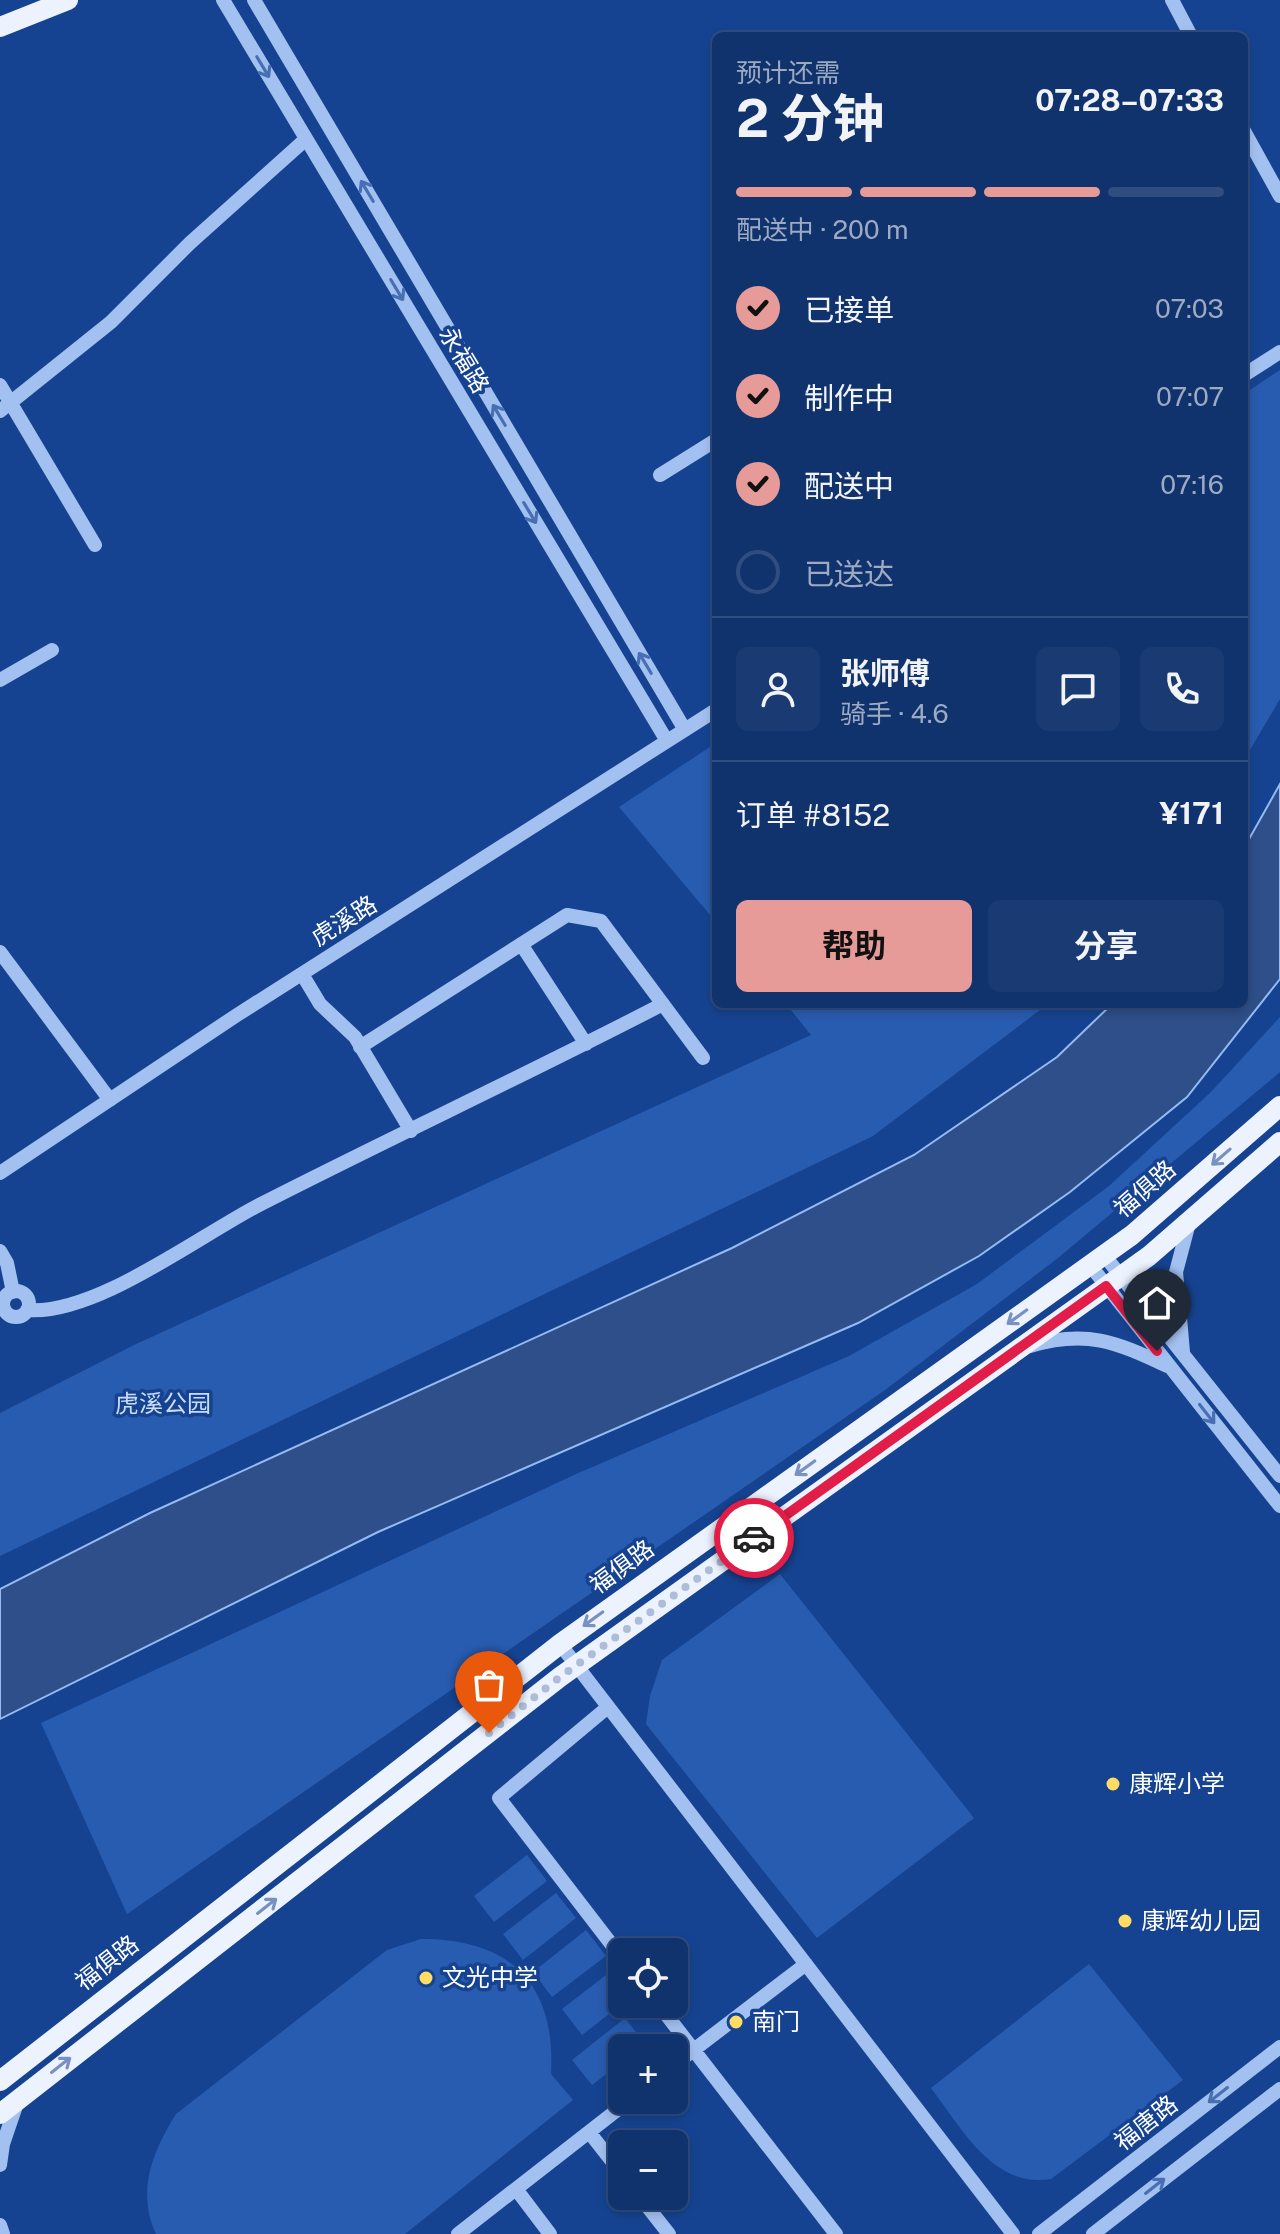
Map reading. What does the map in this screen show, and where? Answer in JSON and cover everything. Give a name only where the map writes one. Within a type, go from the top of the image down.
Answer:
[{"type":"main road","points":[[0,27],[68,0]]},
{"type":"main road","name":"福俱路","points":[[0,2080],[560,1644],[1132,1235],[1280,1106]]},
{"type":"main road","points":[[0,2114],[576,1665],[1114,1281],[1280,1142]]},
{"type":"street","points":[[210,0],[231,15]]},
{"type":"street","name":"永福路","points":[[223,0],[667,741]]},
{"type":"street","points":[[1172,0],[1189,32]]},
{"type":"street","name":"永福路","points":[[260,4],[685,730]]},
{"type":"street","points":[[1248,138],[1280,196]]},
{"type":"street","points":[[6,408],[111,322],[190,243],[306,139]]},
{"type":"street","points":[[1248,372],[1280,352]]},
{"type":"street","points":[[0,385],[6,408],[95,545]]},
{"type":"street","points":[[660,475],[712,442]]},
{"type":"street","points":[[0,680],[52,650]]},
{"type":"street","name":"虎溪路","points":[[0,1173],[302,974],[712,713]]},
{"type":"street","points":[[360,1047],[567,915],[601,921],[703,1058]]},
{"type":"street","points":[[521,944],[586,1044]]},
{"type":"street","points":[[0,952],[110,1100]]},
{"type":"street","points":[[302,974],[320,1004],[360,1047],[411,1131]]},
{"type":"street","points":[[13,1292],[4,1300],[2,1311],[17,1317],[27,1310],[47,1312],[100,1293],[259,1205],[663,1004]]},
{"type":"street","points":[[1184,1356],[1179,1331],[1176,1272],[1189,1221]]},
{"type":"street","points":[[0,1251],[7,1263],[13,1292]]},
{"type":"street","points":[[1097,1260],[1184,1356],[1280,1476]]},
{"type":"street","points":[[1114,1281],[1171,1368],[1280,1506]]},
{"type":"street","points":[[13,1292],[27,1298],[27,1310]]},
{"type":"street","points":[[1018,1349],[1062,1336],[1087,1339],[1126,1347],[1171,1368]]},
{"type":"street","points":[[560,1644],[1013,2234]]},
{"type":"street","points":[[608,1707],[499,1798],[608,1940]]},
{"type":"street","points":[[688,2054],[806,1964]]},
{"type":"street","points":[[669,2018],[836,2234]]},
{"type":"street","name":"福唐路","points":[[1039,2234],[1280,2047]]},
{"type":"street","points":[[1093,2234],[1280,2089]]},
{"type":"street","points":[[0,2165],[3,2144],[19,2098]]},
{"type":"street","points":[[458,2234],[612,2114]]},
{"type":"street","points":[[589,2132],[608,2156]]},
{"type":"street","points":[[516,2189],[550,2234]]},
{"type":"street","points":[[650,2210],[669,2234]]},
{"type":"street","points":[[0,2225],[3,2234]]},
{"type":"green space","points":[[1280,370],[1280,699],[1248,753],[1248,391]]},
{"type":"green space","points":[[712,746],[712,917],[619,807]]},
{"type":"green space","name":"虎溪公园","points":[[789,1008],[1043,1008],[873,1136],[0,1556],[0,1413],[134,1345],[811,1035]]},
{"type":"green space","points":[[1280,1017],[1280,1072],[1058,1258],[885,1390],[127,1914],[41,1723],[574,1475],[849,1356],[977,1284],[1109,1186],[1211,1092]]},
{"type":"green space","points":[[780,1574],[974,1818],[817,1938],[646,1724],[650,1696],[662,1660]]},
{"type":"green space","points":[[527,1855],[547,1881],[494,1922],[474,1896]]},
{"type":"green space","points":[[556,1893],[576,1918],[523,1960],[503,1934]]},
{"type":"green space","points":[[586,1930],[606,1956],[552,1997],[533,1972]]},
{"type":"green space","points":[[421,1939],[480,1947],[503,1958],[522,1973],[536,1992],[545,2015],[551,2042],[551,2074],[573,2100],[405,2234],[156,2234],[150,2218],[147,2187],[154,2157],[176,2114],[387,1950]]},
{"type":"green space","points":[[1089,1964],[1183,2080],[1051,2179],[1030,2180],[995,2165],[980,2152],[931,2088]]},
{"type":"green space","points":[[608,1973],[608,2015],[582,2035],[562,2009]]},
{"type":"green space","points":[[625,2018],[637,2034],[608,2034],[608,2073],[592,2085],[572,2060]]},
{"type":"shaded area","points":[[1280,784],[1280,979],[1187,1097],[1070,1192],[979,1256],[858,1323],[378,1532],[0,1719],[0,1589],[150,1513],[732,1248],[914,1155],[1057,1057],[1108,1008],[1248,1008],[1248,841]]},
{"type":"way so far","points":[[489,1733],[560,1677],[754,1538]]},
{"type":"place","name":"康辉小学","points":[[1113,1784]]},
{"type":"place","name":"康辉幼儿园","points":[[1125,1921]]},
{"type":"place","name":"文光中学","points":[[426,1978]]},
{"type":"place","name":"南门","points":[[736,2022]]},
{"type":"route","points":[[754,1538],[1106,1286],[1157,1351]]}]
